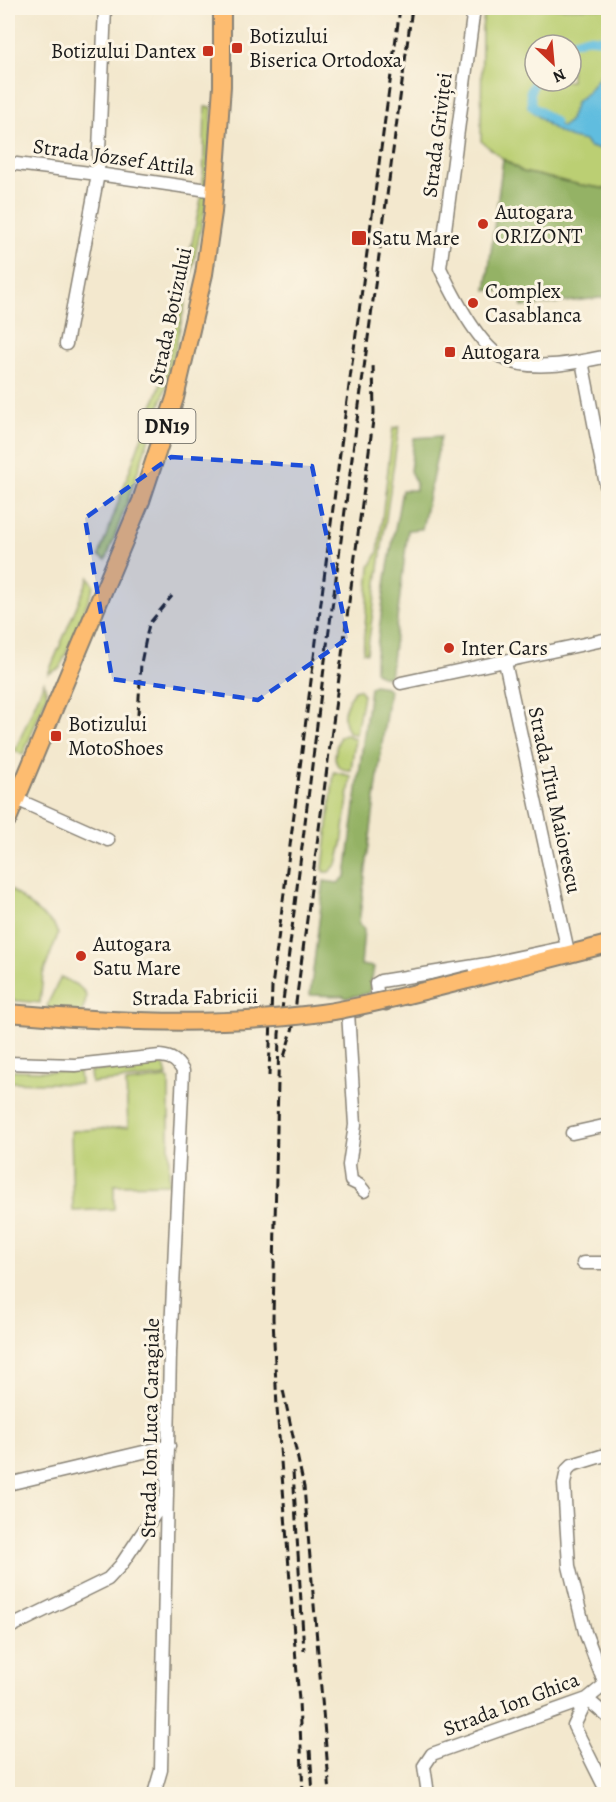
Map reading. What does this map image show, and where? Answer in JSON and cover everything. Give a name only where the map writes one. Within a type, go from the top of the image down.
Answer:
[{"type":"main road","name":"Strada Botizului","points":[[8,819],[141,501],[176,398],[206,264],[215,191],[222,86],[222,8]]},
{"type":"main road","name":"Strada Fabricii","points":[[8,1013],[84,1019],[186,1022],[251,1020],[322,1013],[394,998],[609,944]]},
{"type":"street","points":[[66,344],[98,174],[105,8]]},
{"type":"street","name":"Strada Griviței","points":[[474,8],[440,268],[470,321],[489,346],[502,358],[531,364],[582,361]]},
{"type":"street","name":"Strada József Attila","points":[[8,163],[215,191]]},
{"type":"street","points":[[609,356],[582,361],[609,495]]},
{"type":"street","points":[[401,682],[609,639]]},
{"type":"street","name":"Strada Titu Maiorescu","points":[[505,662],[567,947]]},
{"type":"street","points":[[16,799],[108,840]]},
{"type":"street","points":[[387,1004],[378,998],[376,984],[381,981],[487,964],[609,937]]},
{"type":"street","points":[[364,1191],[351,1180],[349,1165],[356,1125],[348,1012],[609,952]]},
{"type":"street","name":"Strada Ion Luca Caragiale","points":[[8,1063],[75,1065],[160,1056],[170,1057],[178,1062],[183,1071],[170,1353],[161,1770],[154,1794]]},
{"type":"street","points":[[572,1133],[609,1125]]},
{"type":"street","points":[[583,1263],[609,1263]]},
{"type":"street","points":[[8,1484],[169,1446]]},
{"type":"street","points":[[607,1684],[585,1632],[570,1566],[564,1484],[567,1470],[572,1465],[609,1454]]},
{"type":"street","points":[[8,1628],[108,1579],[122,1565],[167,1495]]},
{"type":"street","name":"Strada Ion Ghica","points":[[429,1794],[424,1766],[432,1754],[587,1699],[607,1684]]},
{"type":"street","points":[[609,1717],[587,1699],[574,1726],[609,1794]]},
{"type":"highlighted area","points":[[171,457],[312,466],[348,638],[258,700],[112,679],[85,518]]},
{"type":"green space","points":[[485,8],[608,8],[608,189],[523,172],[481,141],[482,28]]},
{"type":"green space","points":[[205,107],[212,107],[209,190],[169,379],[106,560],[99,556],[166,369],[203,189]]},
{"type":"green space","points":[[503,159],[523,172],[608,189],[608,297],[522,307],[520,293],[486,290]]},
{"type":"green space","points":[[399,427],[367,653],[363,652],[370,567],[378,552],[393,428]]},
{"type":"green space","points":[[441,436],[422,529],[408,530],[390,677],[381,676],[375,671],[375,661],[386,578],[402,490],[416,490],[416,483],[410,471],[414,438]]},
{"type":"green space","points":[[89,577],[94,586],[60,668],[48,674]]},
{"type":"green space","points":[[44,682],[47,695],[23,755],[15,751]]},
{"type":"green space","points":[[374,685],[386,687],[389,690],[359,923],[364,929],[361,965],[374,967],[369,993],[346,998],[310,995],[324,881],[338,883],[346,876],[370,688]]},
{"type":"green space","points":[[359,689],[363,695],[356,734],[349,733],[344,722],[344,711],[354,690]]},
{"type":"green space","points":[[345,734],[355,739],[351,770],[340,767],[335,759],[340,736]]},
{"type":"green space","points":[[334,772],[351,776],[337,864],[329,872],[325,872],[323,869]]},
{"type":"green space","points":[[8,887],[54,925],[58,934],[43,974],[40,1003],[8,1000]]},
{"type":"green space","points":[[61,977],[79,987],[86,996],[76,1026],[45,1021],[48,1003]]},
{"type":"green space","points":[[164,1065],[167,1076],[91,1083],[90,1071]]},
{"type":"green space","points":[[8,1070],[79,1072],[80,1084],[8,1082]]},
{"type":"green space","points":[[166,1078],[169,1080],[169,1184],[114,1185],[114,1209],[73,1211],[71,1131],[128,1127],[126,1083]]},
{"type":"water","points":[[608,58],[608,150],[589,147],[585,141],[560,133],[528,107],[528,93],[532,93],[532,106],[562,127],[570,120],[576,102],[587,93],[605,69]]},
{"type":"waterway","points":[[583,39],[608,40]]},
{"type":"waterway","points":[[530,93],[532,106],[555,122]]},
{"type":"railway","points":[[269,1076],[272,987],[341,445],[400,8]]},
{"type":"railway","points":[[303,1794],[299,1701],[277,1408],[273,1318],[279,1034],[324,668],[412,8]]},
{"type":"railway","points":[[284,1057],[293,1027],[374,413],[373,362]]},
{"type":"railway","points":[[138,715],[141,663],[149,624],[172,596]]},
{"type":"railway","points":[[283,1390],[304,1487],[330,1794]]},
{"type":"railway","points":[[293,1471],[304,1651]]},
{"type":"railway","points":[[310,1750],[313,1794]]},
{"type":"place","name":"Botizului Biserica Ortodoxa","points":[[237,48]]},
{"type":"place","name":"Botizului Dantex","points":[[208,51]]},
{"type":"place","name":"Autogara ORIZONT","points":[[483,224]]},
{"type":"place","name":"Satu Mare","points":[[359,238]]},
{"type":"place","name":"Complex Casablanca","points":[[473,303]]},
{"type":"place","name":"Autogara","points":[[450,352]]},
{"type":"place","name":"Inter Cars","points":[[449,648]]},
{"type":"place","name":"Botizului MotoShoes","points":[[56,736]]},
{"type":"place","name":"Autogara Satu Mare","points":[[81,956]]}]
